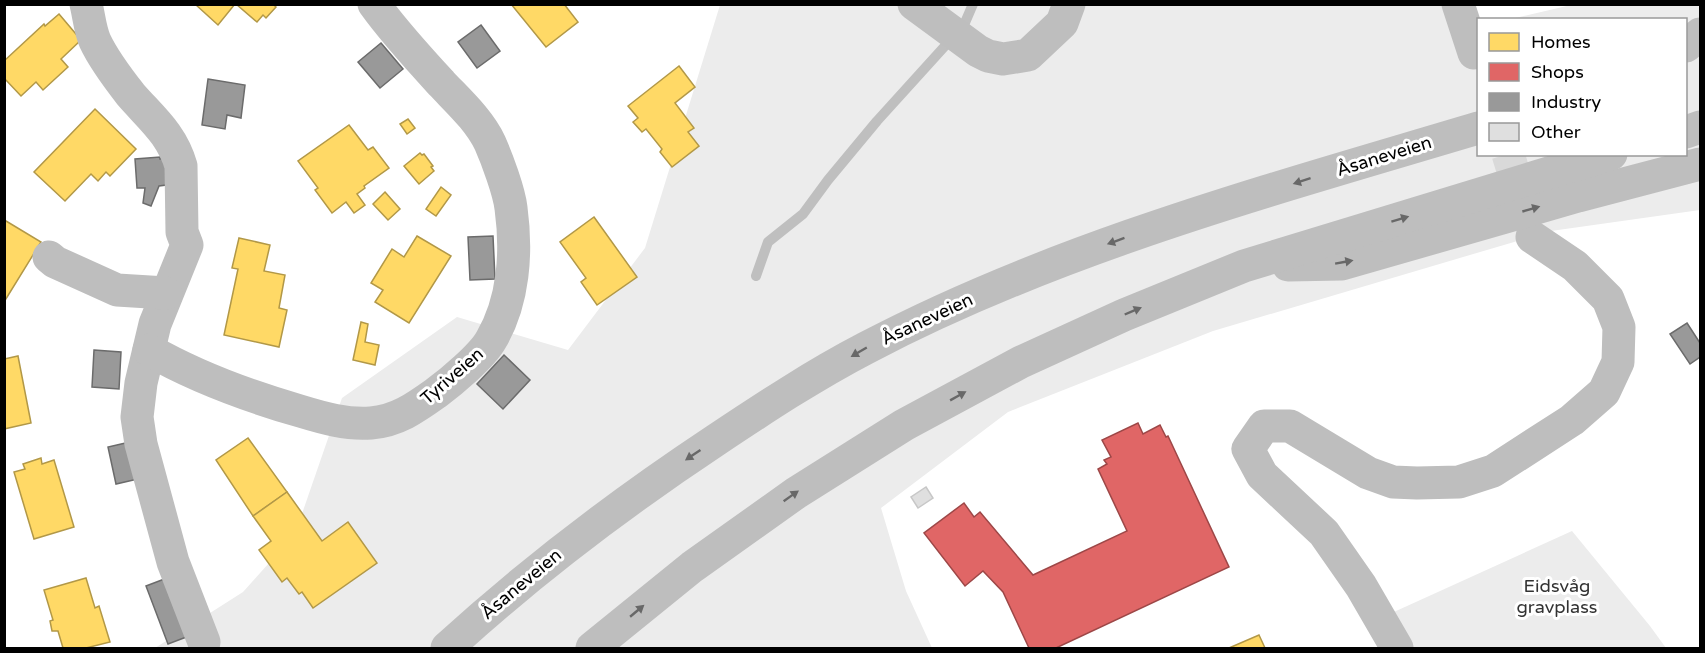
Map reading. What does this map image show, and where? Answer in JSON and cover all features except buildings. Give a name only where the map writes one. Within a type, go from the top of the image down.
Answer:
[{"type":"main road","points":[[86,4],[94,39],[132,95],[162,129],[178,156],[182,176],[183,232],[187,245],[154,324],[141,383],[137,417],[141,444],[173,562],[204,642]]},
{"type":"main road","name":"Tyriveien","points":[[149,350],[254,398],[322,418],[352,423],[372,423],[390,420],[409,412],[446,386],[490,342],[501,319],[512,282],[511,206],[504,185],[481,126],[431,72],[374,4]]},
{"type":"main road","points":[[926,14],[974,48],[988,56],[1003,59],[1028,55],[1062,24],[1069,4]]},
{"type":"main road","points":[[1458,4],[1474,53]]},
{"type":"main road","points":[[1687,45],[1701,34]]},
{"type":"main road","name":"Åsaneveien","points":[[447,648],[484,614],[575,540],[670,470],[762,409],[865,349],[1037,270],[1219,207],[1477,129]]},
{"type":"main road","points":[[592,648],[684,574],[778,505],[904,425],[1021,362],[1124,315],[1244,266],[1604,156]]},
{"type":"main road","points":[[1244,266],[1342,264],[1578,196],[1701,164]]},
{"type":"main road","points":[[1397,648],[1361,586],[1324,533],[1262,475],[1248,449],[1264,426],[1290,426],[1368,473],[1393,482],[1459,482],[1493,471],[1572,420],[1604,392],[1618,362],[1619,327],[1608,299],[1575,266],[1532,237]]},
{"type":"main road","points":[[49,256],[55,262],[117,290],[166,293]]},
{"type":"green space","points":[[720,5],[1448,5],[1477,27],[1477,156],[1687,156],[1687,18],[1515,18],[1571,5],[1700,5],[1700,210],[1551,231],[1213,331],[1008,412],[881,508],[906,591],[932,648],[155,648],[243,592],[295,534],[342,398],[457,317],[568,350],[645,248]]},
{"type":"green space","name":"Eidsvåg gravplass","points":[[1572,531],[1666,648],[1394,648],[1374,621]]},
{"type":"waterway","points":[[756,276],[768,242],[803,214],[877,121],[964,25],[973,4]]},
{"type":"tunnel","points":[[1509,156],[1525,210]]}]
